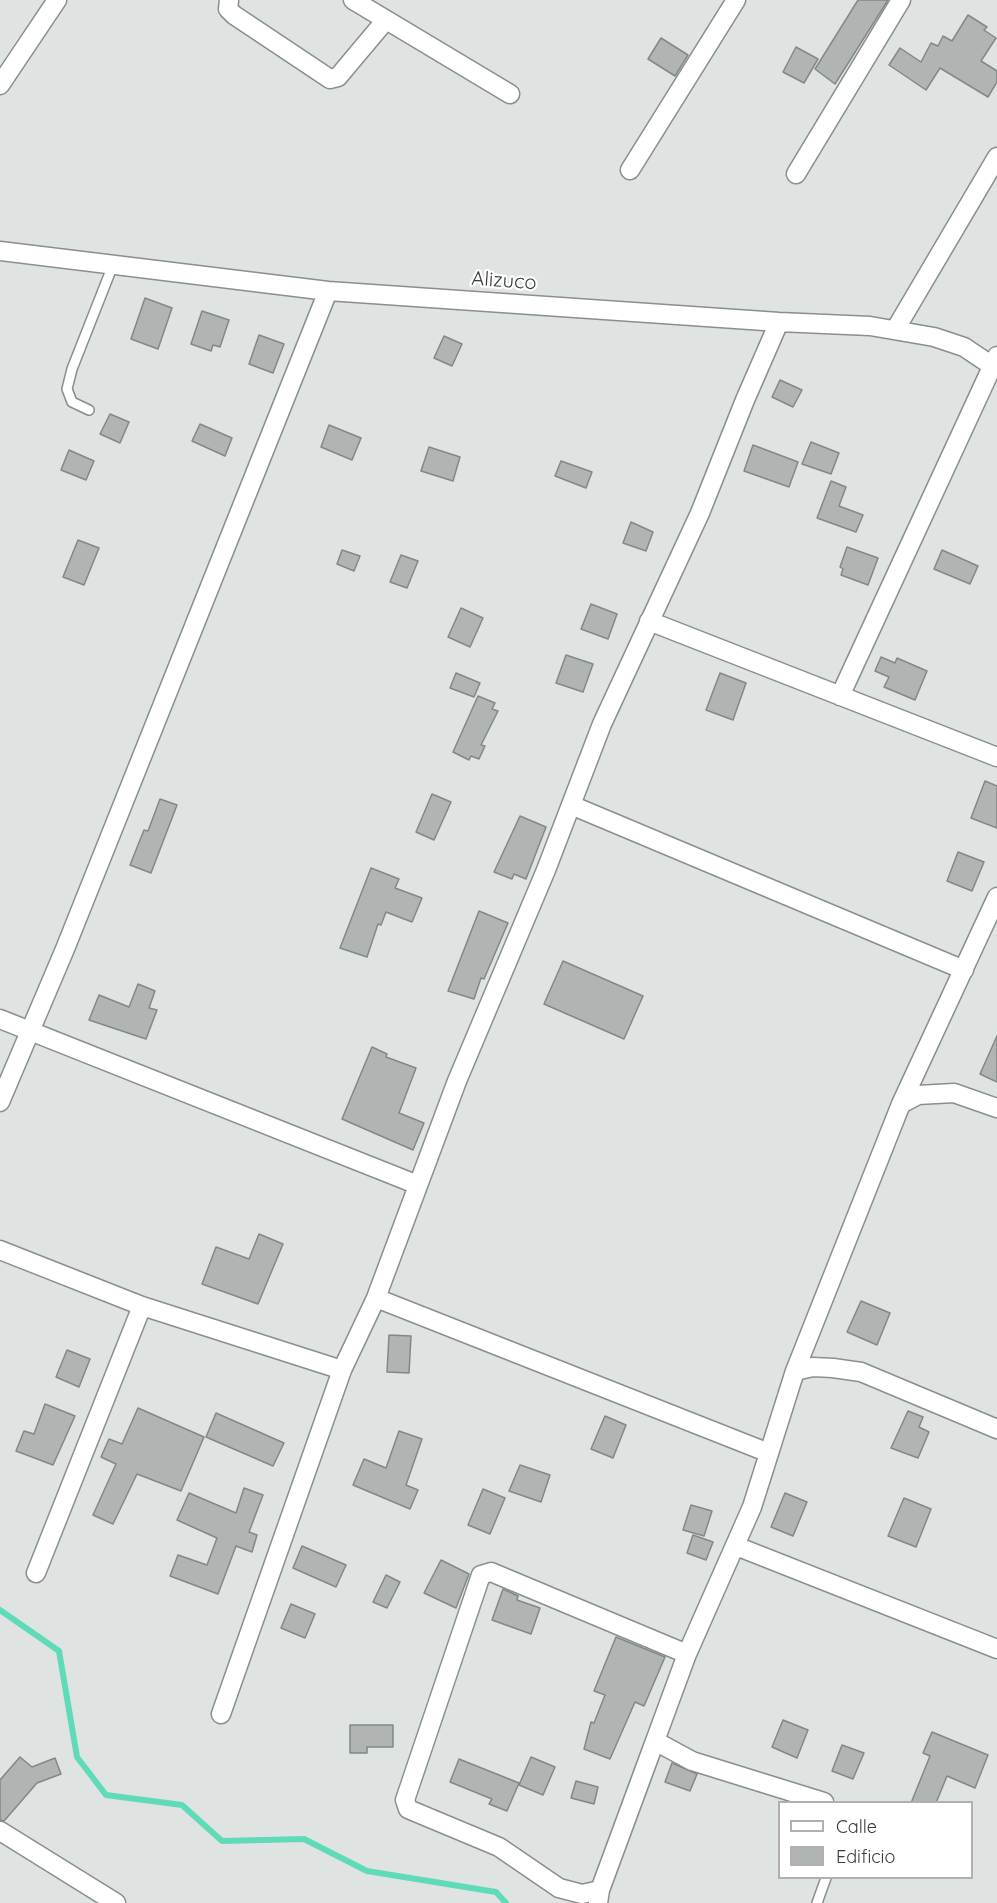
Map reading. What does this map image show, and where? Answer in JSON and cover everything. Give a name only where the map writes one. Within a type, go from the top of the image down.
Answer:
[{"type":"street","points":[[0,85],[57,0]]},
{"type":"street","points":[[229,0],[228,9],[234,15],[330,79],[338,77],[386,21]]},
{"type":"street","points":[[353,0],[510,93]]},
{"type":"street","points":[[630,170],[736,0]]},
{"type":"street","points":[[796,174],[901,0]]},
{"type":"street","points":[[896,330],[997,157]]},
{"type":"street","name":"Alizuco","points":[[0,251],[328,291],[780,322],[870,326],[934,337],[995,363]]},
{"type":"street","points":[[0,1102],[328,291]]},
{"type":"street","points":[[221,1714],[342,1370],[376,1298],[457,1081],[602,724],[700,513],[745,400],[780,322]]},
{"type":"street","points":[[840,696],[995,363]]},
{"type":"street","points":[[649,621],[997,757]]},
{"type":"street","points":[[571,805],[964,970]]},
{"type":"street","points":[[687,1654],[491,1572],[481,1575],[405,1800],[408,1809],[499,1847],[559,1888],[599,1897],[687,1654],[712,1593],[736,1546],[795,1371],[901,1104],[997,897]]},
{"type":"street","points":[[0,1018],[418,1185]]},
{"type":"street","points":[[901,1104],[918,1095],[954,1093],[997,1108]]},
{"type":"street","points":[[0,1250],[142,1306],[342,1370]]},
{"type":"street","points":[[376,1298],[769,1453]]},
{"type":"street","points":[[36,1573],[142,1306]]},
{"type":"street","points":[[795,1371],[813,1367],[861,1372],[997,1429]]},
{"type":"street","points":[[736,1546],[997,1648]]},
{"type":"street","points":[[655,1741],[692,1761],[818,1801]]},
{"type":"street","points":[[0,1831],[116,1903]]},
{"type":"lane","points":[[89,410],[72,402],[68,388],[72,369],[113,265]]},
{"type":"lane","points":[[817,1903],[826,1879]]},
{"type":"building","points":[[858,0],[888,0],[835,84],[815,69]]},
{"type":"building","points":[[968,15],[987,27],[984,30],[996,38],[981,61],[997,71],[997,82],[988,97],[940,68],[926,90],[889,65],[900,48],[921,62],[931,43],[938,46],[943,36],[952,41]]},
{"type":"building","points":[[661,38],[688,55],[675,76],[648,59]]},
{"type":"building","points":[[796,47],[818,59],[804,83],[783,72]]},
{"type":"building","points":[[145,298],[172,308],[158,349],[131,339]]},
{"type":"building","points":[[202,311],[229,320],[220,347],[213,345],[211,351],[191,344]]},
{"type":"building","points":[[259,335],[284,344],[273,373],[249,364]]},
{"type":"building","points":[[444,336],[462,344],[452,366],[434,358]]},
{"type":"building","points":[[780,380],[802,390],[793,407],[772,397]]},
{"type":"building","points":[[110,414],[129,422],[120,443],[100,434]]},
{"type":"building","points":[[200,424],[232,438],[225,456],[192,441]]},
{"type":"building","points":[[329,425],[361,438],[352,460],[321,447]]},
{"type":"building","points":[[811,442],[839,453],[831,474],[802,464]]},
{"type":"building","points":[[753,445],[798,462],[789,487],[744,471]]},
{"type":"building","points":[[429,447],[460,457],[453,481],[421,471]]},
{"type":"building","points":[[69,450],[94,461],[86,480],[61,470]]},
{"type":"building","points":[[561,461],[592,472],[586,488],[555,476]]},
{"type":"building","points":[[831,481],[846,487],[839,506],[863,515],[856,532],[817,518]]},
{"type":"building","points":[[631,522],[653,532],[646,551],[623,543]]},
{"type":"building","points":[[78,540],[99,548],[84,585],[63,577]]},
{"type":"building","points":[[847,547],[878,558],[868,585],[841,575],[843,569],[840,567]]},
{"type":"building","points":[[342,550],[360,556],[354,571],[337,564]]},
{"type":"building","points":[[942,550],[978,566],[970,584],[934,569]]},
{"type":"building","points":[[401,555],[418,561],[407,588],[390,582]]},
{"type":"building","points":[[591,604],[617,614],[608,639],[581,629]]},
{"type":"building","points":[[461,608],[483,618],[470,647],[448,637]]},
{"type":"building","points":[[566,655],[593,664],[583,692],[556,683]]},
{"type":"building","points":[[881,657],[895,663],[897,658],[927,671],[915,700],[884,687],[889,677],[875,671]]},
{"type":"building","points":[[456,673],[480,683],[474,697],[450,688]]},
{"type":"building","points":[[720,673],[746,683],[733,720],[706,710]]},
{"type":"building","points":[[478,696],[495,703],[492,709],[498,711],[481,745],[485,746],[479,759],[471,756],[469,760],[453,752]]},
{"type":"building","points":[[985,781],[997,786],[997,828],[971,818]]},
{"type":"building","points":[[432,794],[451,802],[434,840],[416,832]]},
{"type":"building","points":[[160,799],[177,805],[151,873],[130,865],[144,830],[148,831]]},
{"type":"building","points":[[520,816],[546,827],[526,879],[514,874],[512,879],[494,872]]},
{"type":"building","points":[[958,852],[984,862],[972,891],[947,881]]},
{"type":"building","points":[[371,868],[399,879],[395,888],[422,898],[412,922],[386,912],[381,925],[378,924],[367,957],[340,948]]},
{"type":"building","points":[[479,911],[508,923],[484,979],[481,978],[474,999],[448,991]]},
{"type":"building","points":[[563,961],[643,996],[624,1039],[544,1004]]},
{"type":"building","points":[[138,984],[155,991],[149,1008],[157,1010],[146,1039],[89,1020],[99,995],[129,1007]]},
{"type":"building","points":[[997,1036],[997,1082],[980,1074]]},
{"type":"building","points":[[372,1047],[387,1054],[386,1057],[416,1068],[399,1113],[424,1123],[413,1150],[342,1119]]},
{"type":"building","points":[[259,1234],[283,1244],[258,1304],[202,1284],[216,1247],[249,1259]]},
{"type":"building","points":[[861,1301],[890,1313],[877,1345],[847,1332]]},
{"type":"building","points":[[389,1335],[411,1336],[409,1373],[387,1372]]},
{"type":"building","points":[[67,1350],[90,1359],[79,1387],[56,1377]]},
{"type":"building","points":[[45,1404],[75,1416],[53,1465],[16,1451],[24,1431],[34,1434]]},
{"type":"building","points":[[138,1408],[204,1437],[181,1491],[137,1474],[113,1524],[93,1515],[116,1464],[101,1457],[109,1439],[122,1444]]},
{"type":"building","points":[[908,1411],[923,1417],[919,1427],[929,1432],[918,1458],[891,1448]]},
{"type":"building","points":[[216,1413],[284,1443],[273,1466],[206,1437]]},
{"type":"building","points":[[605,1416],[626,1425],[613,1458],[591,1449]]},
{"type":"building","points":[[399,1431],[422,1439],[406,1485],[418,1490],[410,1509],[353,1485],[364,1459],[386,1468]]},
{"type":"building","points":[[520,1465],[550,1475],[541,1502],[509,1491]]},
{"type":"building","points":[[244,1488],[263,1495],[249,1532],[257,1535],[252,1552],[236,1546],[218,1594],[170,1576],[178,1555],[207,1565],[217,1538],[177,1520],[189,1493],[236,1513]]},
{"type":"building","points":[[483,1489],[505,1498],[490,1534],[468,1525]]},
{"type":"building","points":[[785,1493],[807,1502],[793,1536],[771,1527]]},
{"type":"building","points":[[904,1498],[931,1509],[916,1547],[888,1536]]},
{"type":"building","points":[[691,1505],[712,1511],[704,1536],[683,1530]]},
{"type":"building","points":[[693,1535],[713,1542],[706,1560],[687,1553]]},
{"type":"building","points":[[302,1546],[346,1565],[336,1587],[293,1568]]},
{"type":"building","points":[[441,1560],[469,1574],[456,1608],[424,1593]]},
{"type":"building","points":[[386,1575],[400,1582],[387,1608],[373,1602]]},
{"type":"building","points":[[503,1589],[518,1596],[517,1600],[540,1608],[531,1634],[492,1620]]},
{"type":"building","points":[[291,1604],[315,1614],[305,1638],[281,1628]]},
{"type":"building","points":[[616,1637],[665,1657],[644,1706],[635,1702],[610,1759],[584,1749],[591,1722],[594,1723],[605,1695],[594,1691]]},
{"type":"building","points":[[783,1720],[808,1730],[797,1758],[772,1747]]},
{"type":"building","points":[[350,1725],[393,1725],[393,1747],[367,1747],[367,1753],[350,1753]]},
{"type":"building","points":[[932,1732],[988,1755],[975,1788],[947,1776],[937,1801],[912,1801],[930,1756],[923,1753]]},
{"type":"building","points":[[842,1745],[864,1753],[853,1779],[832,1771]]},
{"type":"building","points":[[20,1757],[32,1767],[55,1758],[61,1774],[37,1783],[4,1821],[0,1820],[0,1780]]},
{"type":"building","points":[[531,1757],[555,1767],[543,1795],[519,1785]]},
{"type":"building","points":[[459,1759],[519,1783],[507,1811],[489,1804],[492,1799],[450,1782]]},
{"type":"building","points":[[672,1763],[697,1774],[690,1791],[665,1782]]},
{"type":"building","points":[[576,1781],[598,1787],[594,1804],[571,1798]]},
{"type":"waterway","points":[[0,1610],[59,1651],[77,1757],[106,1795],[182,1805],[222,1841],[304,1839],[367,1871],[496,1892],[506,1903]]}]
